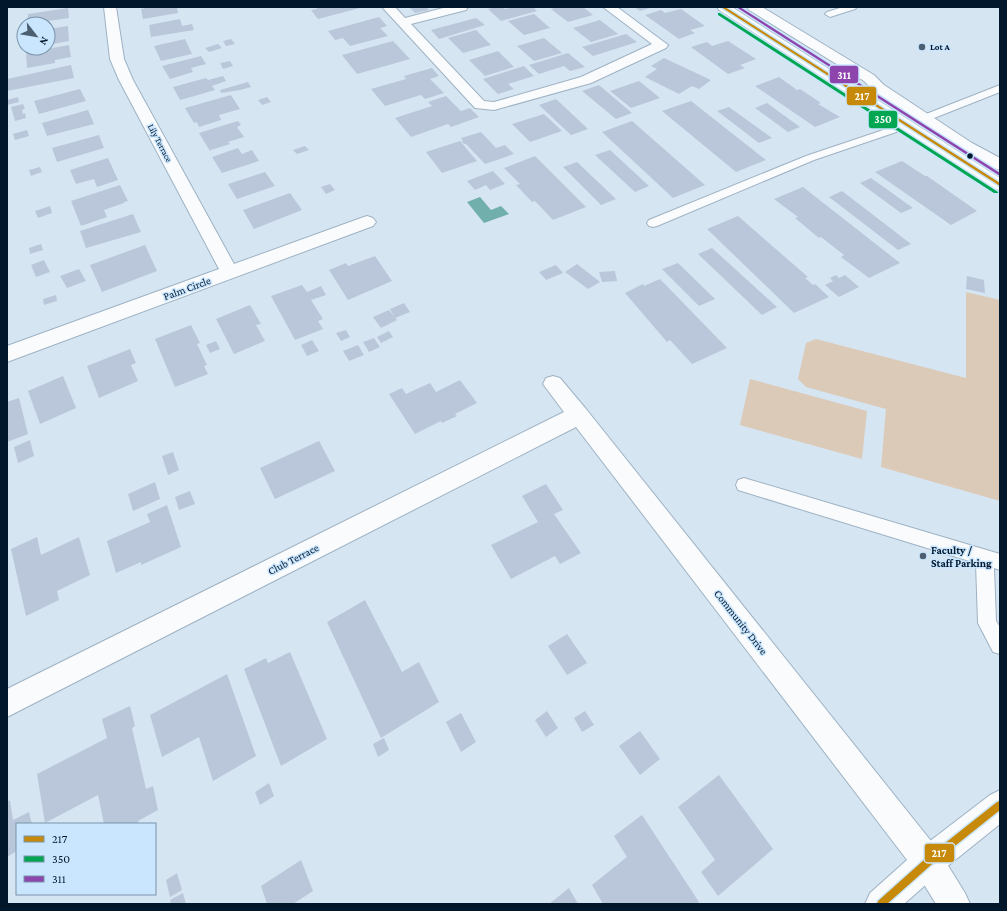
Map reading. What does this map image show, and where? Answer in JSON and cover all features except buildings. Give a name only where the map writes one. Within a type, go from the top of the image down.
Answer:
[{"type":"street","name":"Lily Terrace","points":[[110,7],[117,59],[126,80],[230,273]]},
{"type":"street","points":[[388,7],[404,22],[480,105],[494,106],[586,80],[661,45],[609,7]]},
{"type":"street","points":[[404,22],[462,7]]},
{"type":"street","points":[[723,7],[1000,185]]},
{"type":"street","points":[[753,7],[869,78],[879,88],[967,146],[1000,165]]},
{"type":"street","points":[[907,125],[925,118]]},
{"type":"street","name":"Palm Circle","points":[[7,354],[367,222]]},
{"type":"street","name":"Community Drive","points":[[553,384],[579,415],[928,862],[954,904]]},
{"type":"street","name":"Club Terrace","points":[[7,703],[579,415]]},
{"type":"street","points":[[881,904],[928,862],[1000,805]]},
{"type":"lane","points":[[830,14],[852,7]]},
{"type":"lane","points":[[925,118],[1000,88]]},
{"type":"lane","points":[[653,223],[810,158],[907,125]]},
{"type":"lane","points":[[744,485],[993,560],[987,623],[1000,645]]},
{"type":"shaded area","points":[[480,197],[491,210],[501,206],[509,214],[484,223],[467,202]]},
{"type":"shaded area","points":[[966,292],[1000,300],[1000,501],[881,467],[886,409],[806,387],[798,379],[806,343],[816,339],[966,378]]},
{"type":"shaded area","points":[[750,379],[867,411],[862,459],[740,425]]},
{"type":"transit line","name":"217","points":[[723,7],[1000,185]]},
{"type":"transit line","name":"311","points":[[738,7],[1000,175]]},
{"type":"transit line","name":"350","points":[[719,14],[996,192]]},
{"type":"transit line","name":"217","points":[[881,904],[928,862],[1000,805]]},
{"type":"place","name":"Lot A","points":[[922,47]]},
{"type":"place","name":"Faculty / Staff Parking","points":[[923,556]]}]
